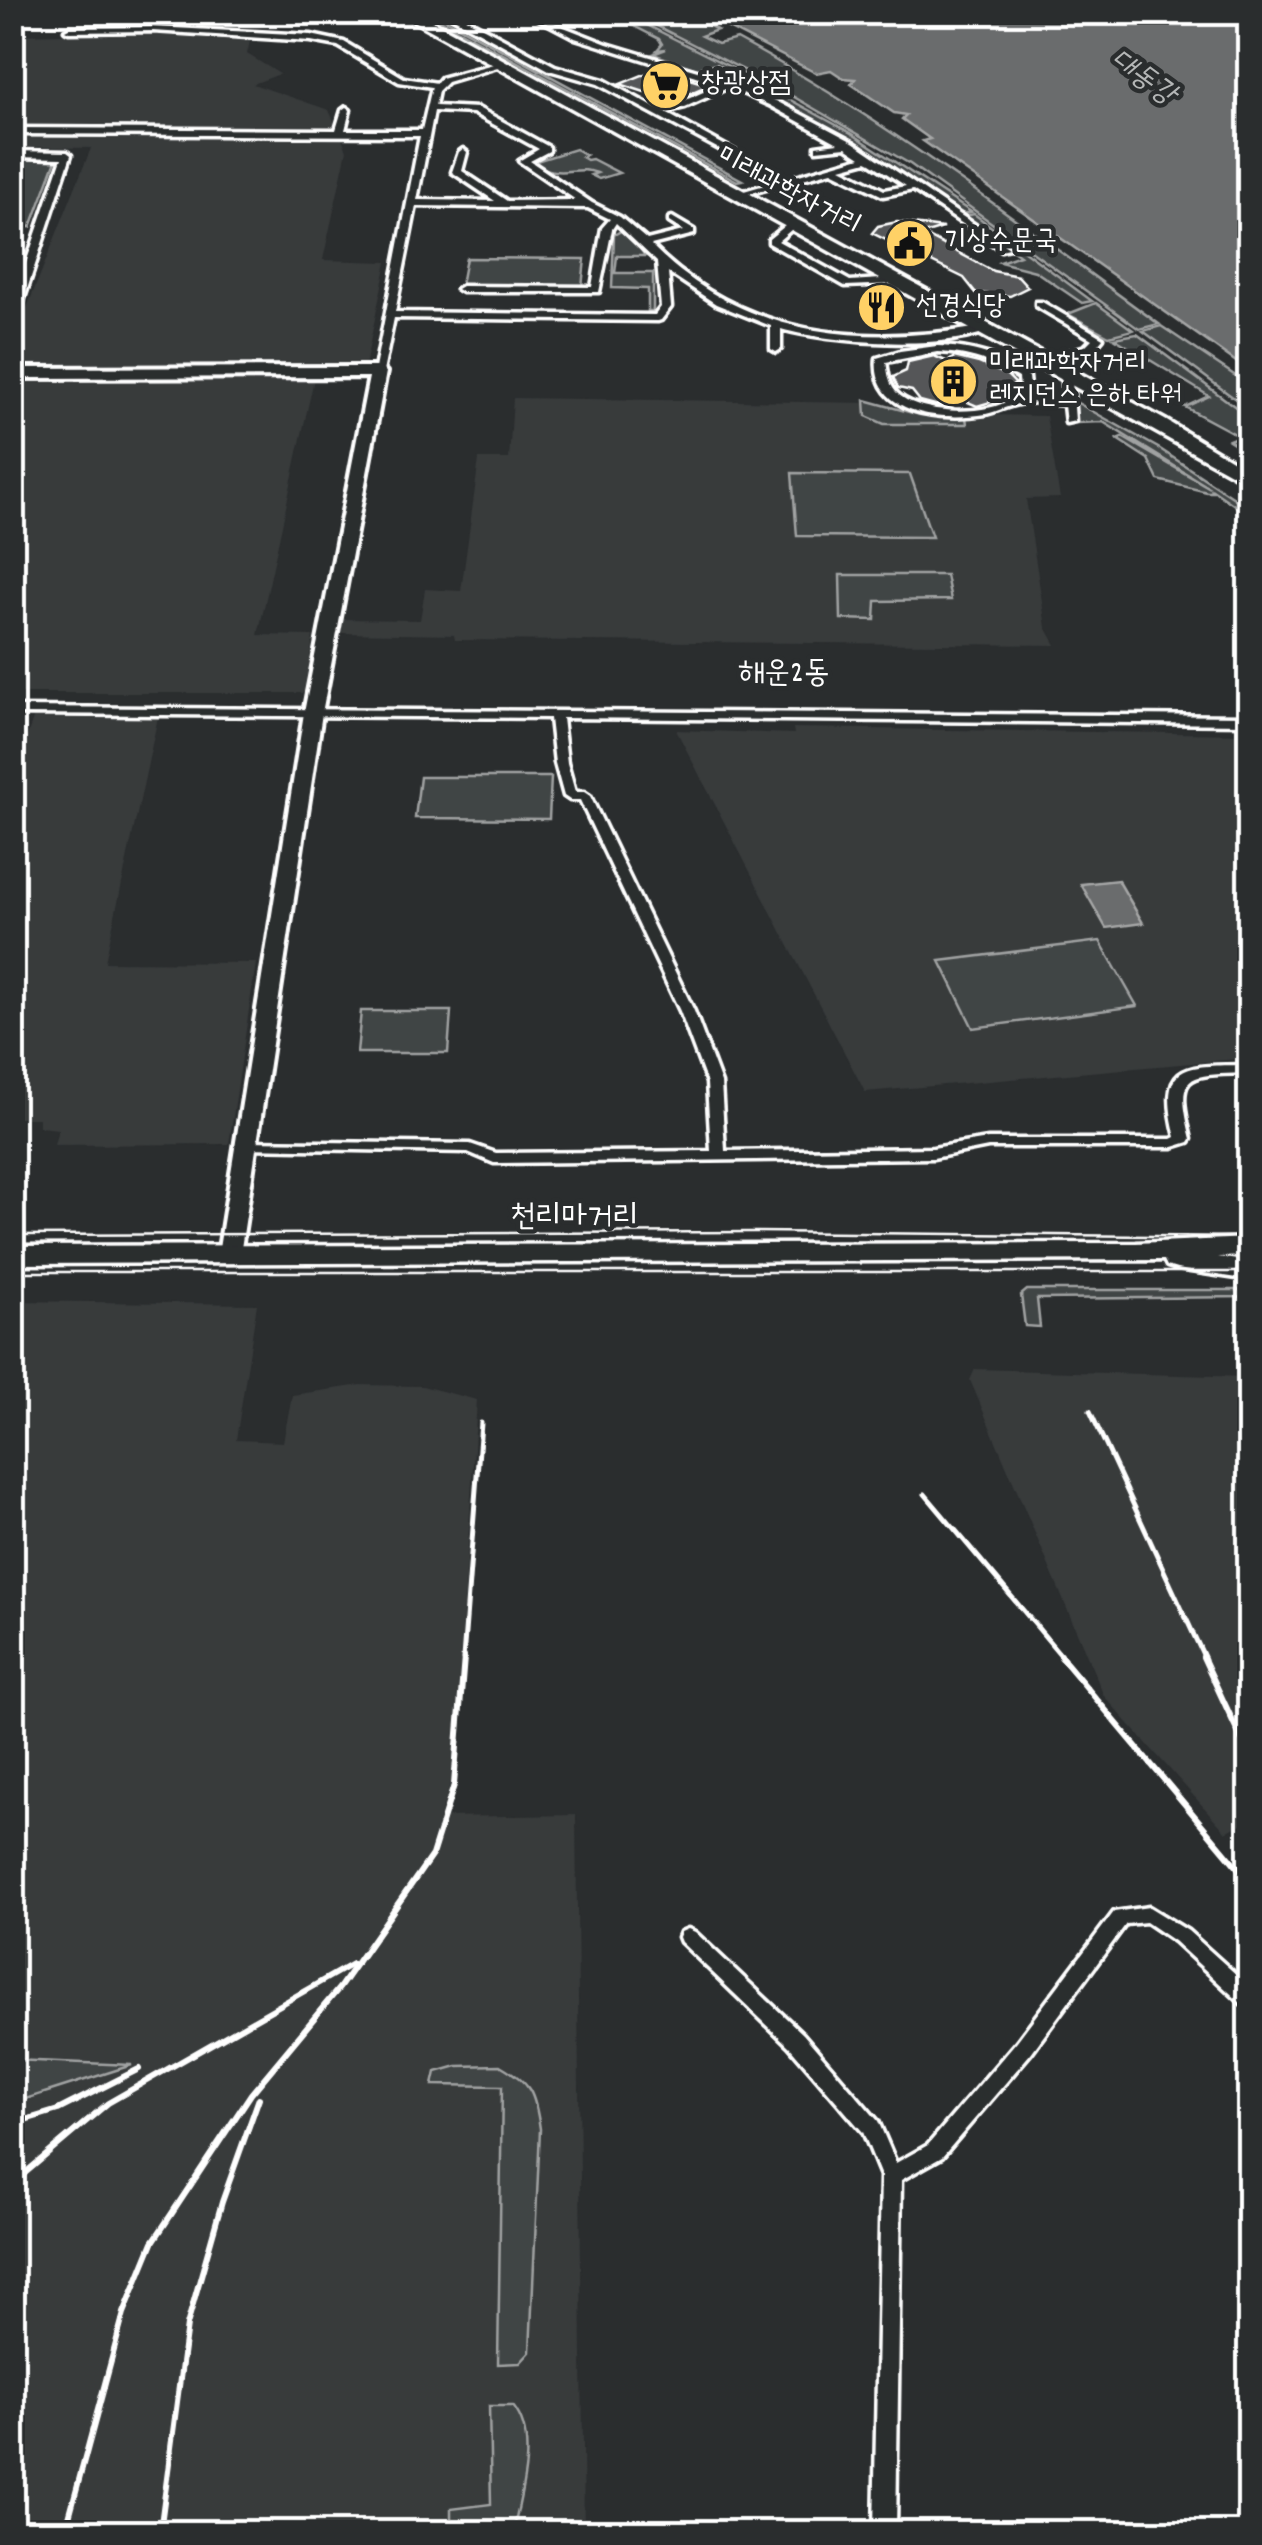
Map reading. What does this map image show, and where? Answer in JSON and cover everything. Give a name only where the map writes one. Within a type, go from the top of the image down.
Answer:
[{"type":"highway","name":"천리마거리","points":[[1136,1252],[1250,1244]]},
{"type":"highway","name":"천리마거리","points":[[12,1254],[1136,1252],[1250,1259]]},
{"type":"highway","points":[[1136,1252],[1250,1271]]},
{"type":"main road","name":"미래과학자거리","points":[[405,12],[987,329],[1250,479]]},
{"type":"street","points":[[447,12],[552,68],[601,82],[748,160]]},
{"type":"street","points":[[529,12],[570,32],[728,84],[805,120],[850,144],[1004,248]]},
{"type":"street","points":[[69,30],[153,28],[311,38],[341,44],[402,80],[436,85],[498,64]]},
{"type":"street","points":[[658,111],[682,105],[728,84]]},
{"type":"street","points":[[230,1255],[313,712],[436,85]]},
{"type":"street","points":[[743,103],[758,97]]},
{"type":"street","points":[[432,108],[475,110],[546,149],[524,160],[648,243],[686,282],[734,308],[820,336],[928,339],[987,329]]},
{"type":"street","points":[[340,133],[346,110]]},
{"type":"street","points":[[788,124],[805,120]]},
{"type":"street","points":[[12,130],[426,133]]},
{"type":"street","points":[[819,148],[850,144]]},
{"type":"street","points":[[463,152],[457,172],[506,204]]},
{"type":"street","points":[[12,154],[67,154],[12,320]]},
{"type":"street","points":[[740,196],[870,157]]},
{"type":"street","points":[[833,168],[883,193],[914,187]]},
{"type":"street","points":[[413,203],[589,205]]},
{"type":"street","points":[[462,289],[596,290],[607,228],[614,220]]},
{"type":"street","points":[[648,243],[691,232],[672,220]]},
{"type":"street","points":[[793,224],[772,241],[848,284],[897,280]]},
{"type":"street","points":[[390,315],[658,318],[666,308],[662,261]]},
{"type":"street","points":[[1039,304],[1098,338],[1095,345],[1053,366],[1067,381],[1070,421]]},
{"type":"street","points":[[776,324],[776,348]]},
{"type":"street","points":[[870,340],[870,354],[882,360],[939,347],[977,351],[1024,377],[1025,388],[1016,400]]},
{"type":"street","points":[[882,360],[880,375],[886,388],[913,408],[969,412],[997,408],[1016,400],[1068,402]]},
{"type":"street","points":[[12,372],[378,372]]},
{"type":"street","points":[[12,719],[15,710],[1250,720]]},
{"type":"street","points":[[556,714],[560,763],[570,796],[584,796],[688,1012],[714,1083],[718,1156]]},
{"type":"street","points":[[245,1145],[470,1148],[494,1158],[933,1154],[988,1143],[1173,1143],[1184,1139],[1173,1095],[1179,1080],[1191,1071],[1250,1069]]},
{"type":"street","points":[[891,2176],[935,2151],[1024,2046],[1122,1917],[1149,1914],[1181,1936],[1250,2000]]},
{"type":"street","points":[[688,1937],[796,2040],[871,2128],[891,2176],[886,2532]]},
{"type":"shaded area","points":[[664,12],[692,17],[717,30],[701,36],[718,44],[737,39],[847,104],[952,174],[1159,324],[1139,329],[910,164],[775,86],[641,18]]},
{"type":"shaded area","points":[[427,13],[434,13],[742,180],[737,181]]},
{"type":"shaded area","points":[[635,19],[750,77],[731,81],[715,76],[730,71],[716,64],[702,67],[702,71],[653,54],[666,49],[657,50],[662,44],[659,39],[626,22]]},
{"type":"shaded area","points":[[156,32],[251,37],[247,54],[280,74],[253,84],[329,110],[347,150],[323,260],[387,262],[365,366],[13,367],[12,345],[91,148],[13,147],[13,35]]},
{"type":"shaded area","points":[[752,79],[851,133],[971,212],[962,214],[847,137],[774,100],[781,97],[762,87],[753,89],[737,83]]},
{"type":"shaded area","points":[[575,149],[586,155],[582,157],[587,160],[619,173],[599,179],[591,175],[597,173],[551,170],[533,162]]},
{"type":"shaded area","points":[[13,157],[56,160],[31,227],[13,228]]},
{"type":"shaded area","points":[[974,214],[1092,301],[1082,303],[1035,271],[1000,262],[1020,255],[965,216]]},
{"type":"shaded area","points":[[621,231],[636,242],[645,256],[617,256],[615,273],[653,273],[653,311],[648,311],[648,289],[612,288],[614,235]]},
{"type":"shaded area","points":[[466,258],[585,259],[582,287],[461,285]]},
{"type":"shaded area","points":[[1096,303],[1133,330],[1109,336],[1068,314]]},
{"type":"shaded area","points":[[1161,326],[1249,385],[1249,409],[1143,331]]},
{"type":"shaded area","points":[[1137,334],[1249,417],[1249,453],[1229,440],[1239,436],[1185,407],[1209,396],[1114,338]]},
{"type":"shaded area","points":[[12,378],[314,379],[258,635],[313,636],[306,693],[13,693]]},
{"type":"shaded area","points":[[513,398],[876,403],[882,413],[1046,416],[1060,498],[1026,499],[1046,627],[1056,645],[455,640],[454,635],[341,633],[343,619],[420,620],[425,589],[461,591],[479,459],[509,459]]},
{"type":"shaded area","points":[[865,400],[920,415],[966,417],[967,424],[884,424],[866,416]]},
{"type":"shaded area","points":[[1074,401],[1160,449],[1249,508],[1249,515],[1211,489],[1213,492],[1207,492],[1158,480],[1148,459],[1117,439],[1122,437],[1210,488],[1103,422],[1077,423]]},
{"type":"shaded area","points":[[792,473],[910,474],[932,537],[797,536]]},
{"type":"shaded area","points":[[840,575],[946,575],[951,600],[876,601],[875,620],[841,619]]},
{"type":"shaded area","points":[[34,716],[158,717],[105,962],[256,963],[229,1144],[54,1145],[58,1129],[39,1127],[39,1118],[13,1118],[12,777]]},
{"type":"shaded area","points":[[793,728],[1249,734],[1249,1058],[865,1092],[676,730],[794,734]]},
{"type":"shaded area","points":[[420,777],[551,777],[549,819],[415,818]]},
{"type":"shaded area","points":[[1100,941],[1137,1006],[973,1028],[940,961]]},
{"type":"shaded area","points":[[361,1011],[451,1011],[448,1053],[357,1053]]},
{"type":"shaded area","points":[[1027,1290],[1249,1290],[1250,1297],[1037,1299],[1040,1327],[1025,1326],[1021,1295]]},
{"type":"shaded area","points":[[13,1301],[257,1304],[236,1440],[283,1442],[292,1395],[361,1385],[422,1386],[477,1400],[454,1773],[440,1817],[576,1815],[584,2532],[13,2532]]},
{"type":"shaded area","points":[[975,1369],[1249,1377],[1249,1820],[1226,1832],[1104,1696],[970,1380]]},
{"type":"shaded area","points":[[12,2060],[132,2065],[13,2103]]},
{"type":"shaded area","points":[[500,2065],[530,2090],[540,2129],[530,2352],[520,2363],[498,2364],[502,2086],[433,2085],[436,2072],[457,2066]]},
{"type":"shaded area","points":[[489,2406],[513,2406],[525,2432],[526,2463],[515,2524],[505,2532],[458,2532],[451,2526],[451,2509],[491,2504]]},
{"type":"water","name":"대동강","points":[[699,13],[1249,13],[1249,371],[923,141],[930,139],[902,119],[906,115],[894,113],[851,84],[855,79],[843,78],[831,70],[816,73]]},
{"type":"water","points":[[1118,880],[1143,923],[1106,928],[1081,884]]},
{"type":"building","name":"창광상점","points":[[657,69],[709,85],[672,101],[620,84]]},
{"type":"building","points":[[897,222],[943,228],[923,234],[993,271],[1018,276],[1028,287],[1010,296],[976,293],[964,278],[872,233],[878,226]]},
{"type":"building","name":"미래과학자거리 레지던스 은하 타워","points":[[934,356],[948,362],[954,357],[979,363],[1007,375],[1016,384],[1001,391],[1001,399],[977,406],[961,399],[952,406],[935,405],[920,401],[912,391],[898,388],[893,377],[906,371],[908,362]]},
{"type":"tram line","points":[[12,1235],[758,1232],[1250,1237]]},
{"type":"tram line","points":[[12,1272],[1250,1272]]},
{"type":"railway","points":[[1090,1411],[1205,1659]]},
{"type":"railway","points":[[463,1659],[481,1423]]},
{"type":"railway","points":[[925,1494],[1064,1659]]},
{"type":"railway","points":[[65,2532],[124,2313],[153,2242],[251,2094],[340,1987],[432,1855],[454,1785],[464,1657]]},
{"type":"railway","points":[[1061,1657],[1250,1882]]},
{"type":"railway","points":[[1203,1657],[1250,1758]]},
{"type":"railway","points":[[12,2184],[108,2103],[352,1964]]},
{"type":"railway","points":[[12,2124],[58,2110],[139,2069]]},
{"type":"railway","points":[[160,2532],[187,2325],[222,2202],[259,2098]]},
{"type":"place","name":"창광상점","points":[[666,85]]},
{"type":"place","name":"기상수문국","points":[[909,243]]},
{"type":"place","name":"선경식당","points":[[881,308]]},
{"type":"place","name":"미래과학자거리 레지던스 은하 타워","points":[[954,381]]},
{"type":"district","name":"해운2동","points":[[784,675]]}]
